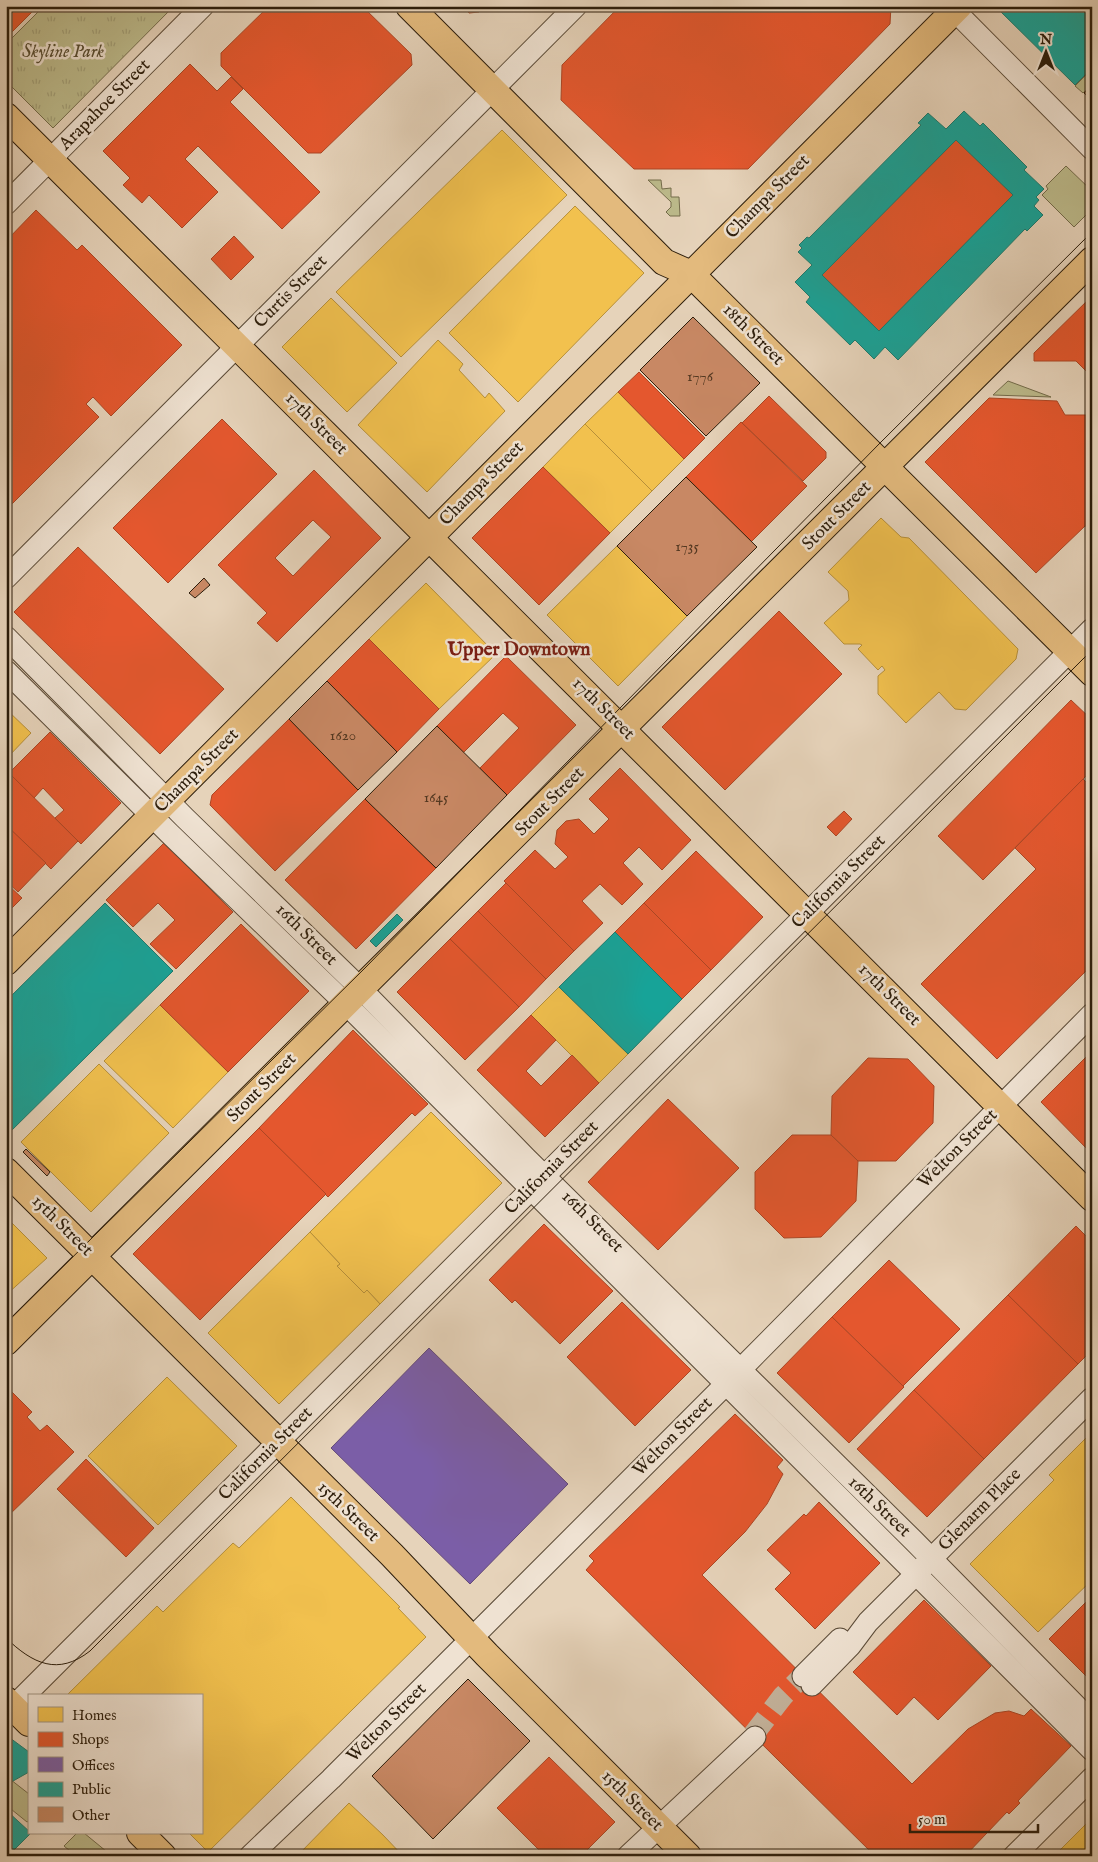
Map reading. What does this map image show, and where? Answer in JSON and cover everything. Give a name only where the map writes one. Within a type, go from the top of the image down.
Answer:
[{"type":"main road","name":"18th Street","points":[[408,6],[664,262],[691,274],[1092,673]]},
{"type":"main road","name":"Champa Street","points":[[6,962],[954,8]]},
{"type":"main road","name":"17th Street","points":[[6,116],[1092,1198]]},
{"type":"main road","name":"Stout Street","points":[[6,1342],[886,468],[1092,260]]},
{"type":"main road","name":"15th Street","points":[[6,1171],[392,1555],[471,1638],[688,1856]]},
{"type":"main road","points":[[141,1834],[164,1856]]},
{"type":"street","name":"Arapahoe Street","points":[[6,204],[204,6]]},
{"type":"street","name":"Curtis Street","points":[[6,578],[576,6]]},
{"type":"street","points":[[954,8],[1092,149]]},
{"type":"street","name":"California Street","points":[[32,1694],[277,1442],[1092,629]]},
{"type":"street","name":"16th Street","points":[[6,637],[159,808]]},
{"type":"street","name":"16th Street","points":[[6,671],[159,808],[353,997],[537,1182],[725,1384],[1092,1722]]},
{"type":"street","name":"Welton Street","points":[[250,1856],[338,1772],[741,1370],[1092,1014]]},
{"type":"street","name":"16th Street","points":[[537,1182],[741,1370],[1092,1750]]},
{"type":"street","name":"Glenarm Place","points":[[807,1680],[841,1638],[868,1622],[1092,1398]]},
{"type":"street","name":"California Street","points":[[16,1710],[28,1698]]},
{"type":"street","points":[[628,1856],[657,1826],[752,1738]]},
{"type":"street","points":[[1014,1856],[1092,1778]]},
{"type":"green space","name":"Skyline Park","points":[[44,6],[174,6],[53,128],[6,81],[6,44]]},
{"type":"green space","points":[[1092,69],[1092,84],[1083,93],[1075,86]]},
{"type":"green space","points":[[1066,166],[1092,191],[1092,209],[1074,227],[1042,195],[1048,189],[1046,186]]},
{"type":"green space","points":[[648,180],[661,180],[662,189],[671,188],[671,197],[679,197],[680,216],[670,216],[666,212],[671,207],[671,202]]},
{"type":"green space","points":[[1008,381],[1051,397],[993,395]]},
{"type":"green space","points":[[6,1776],[28,1793],[28,1822],[6,1805]]},
{"type":"green space","points":[[76,1834],[85,1834],[112,1856],[76,1856],[64,1846]]},
{"type":"building: Homes","points":[[502,130],[567,195],[401,357],[336,292]]},
{"type":"building: Homes","points":[[575,206],[644,273],[518,402],[449,333]]},
{"type":"building: Homes","points":[[331,298],[397,363],[347,412],[282,347]]},
{"type":"building: Homes","points":[[438,340],[463,364],[459,370],[485,398],[489,393],[505,411],[427,492],[358,425]]},
{"type":"building: Homes","points":[[618,392],[684,459],[652,491],[585,424]]},
{"type":"building: Homes","points":[[585,424],[652,491],[610,533],[543,467]]},
{"type":"building: Homes","points":[[881,518],[901,537],[909,538],[1018,649],[1016,659],[966,710],[955,709],[939,692],[906,723],[878,694],[878,676],[885,670],[882,666],[878,670],[858,649],[862,645],[844,644],[824,623],[849,600],[848,591],[828,572]]},
{"type":"building: Homes","points":[[617,546],[687,616],[618,686],[547,615]]},
{"type":"building: Homes","points":[[426,583],[496,654],[439,709],[369,639]]},
{"type":"building: Homes","points":[[6,709],[31,733],[6,759]]},
{"type":"building: Homes","points":[[559,987],[628,1054],[599,1083],[531,1015]]},
{"type":"building: Homes","points":[[160,1005],[228,1072],[173,1128],[104,1061]]},
{"type":"building: Homes","points":[[99,1064],[169,1133],[91,1212],[21,1142]]},
{"type":"building: Homes","points":[[431,1112],[502,1183],[380,1304],[367,1290],[364,1293],[337,1266],[340,1264],[310,1232]]},
{"type":"building: Homes","points":[[6,1217],[47,1258],[6,1295]]},
{"type":"building: Homes","points":[[310,1232],[340,1264],[337,1266],[364,1293],[367,1290],[380,1304],[279,1404],[208,1333]]},
{"type":"building: Homes","points":[[167,1377],[237,1446],[158,1525],[88,1456]]},
{"type":"building: Homes","points":[[1088,1436],[1092,1440],[1092,1580],[1038,1632],[970,1564],[1054,1480],[1049,1475]]},
{"type":"building: Homes","points":[[291,1497],[400,1607],[398,1608],[426,1637],[208,1852],[190,1834],[202,1834],[202,1694],[68,1694],[157,1606],[163,1612],[233,1543],[239,1548]]},
{"type":"building: Homes","points":[[349,1803],[383,1835],[403,1856],[297,1856]]},
{"type":"building: Homes","points":[[1092,1818],[1092,1856],[1054,1856]]},
{"type":"building: Shops","points":[[6,6],[38,6],[6,38]]},
{"type":"building: Shops","points":[[269,6],[362,6],[411,54],[412,65],[321,153],[308,153],[221,66],[221,53]]},
{"type":"building: Shops","points":[[462,6],[485,6],[479,12],[469,13]]},
{"type":"building: Shops","points":[[620,6],[891,6],[890,24],[748,169],[634,169],[561,100],[562,65]]},
{"type":"building: Shops","points":[[190,64],[217,91],[231,77],[243,89],[230,102],[320,192],[282,229],[198,146],[185,159],[218,192],[182,228],[149,195],[142,203],[123,185],[130,178],[103,151]]},
{"type":"building: Shops","points":[[956,140],[1013,195],[879,331],[822,275]]},
{"type":"building: Shops","points":[[36,210],[77,250],[82,245],[182,345],[111,416],[93,397],[86,404],[99,417],[6,510],[6,241]]},
{"type":"building: Shops","points":[[234,236],[254,257],[231,280],[211,259]]},
{"type":"building: Shops","points":[[1092,296],[1092,377],[1076,361],[1034,361],[1034,353]]},
{"type":"building: Shops","points":[[639,372],[705,438],[684,459],[618,392]]},
{"type":"building: Shops","points":[[769,396],[826,452],[826,458],[803,481],[742,423]]},
{"type":"building: Shops","points":[[989,398],[1057,401],[1065,415],[1092,415],[1092,526],[1085,526],[1036,573],[925,462]]},
{"type":"building: Shops","points":[[222,419],[277,474],[168,583],[113,528]]},
{"type":"building: Shops","points":[[741,422],[807,486],[751,542],[686,477]]},
{"type":"building: Shops","points":[[543,467],[610,533],[539,605],[472,538]]},
{"type":"building: Shops","points":[[314,470],[381,538],[277,642],[257,623],[267,613],[218,565]],"holes":[[[313,520],[331,537],[293,576],[275,558]]]},
{"type":"building: Shops","points":[[78,547],[224,689],[160,754],[14,612]]},
{"type":"building: Shops","points":[[779,611],[842,674],[725,790],[662,727]]},
{"type":"building: Shops","points":[[369,639],[439,709],[397,752],[327,681]]},
{"type":"building: Shops","points":[[506,656],[576,725],[507,795],[480,768],[519,728],[503,713],[463,753],[437,726]]},
{"type":"building: Shops","points":[[1071,700],[1092,720],[1092,770],[983,880],[938,836]]},
{"type":"building: Shops","points":[[289,719],[358,790],[275,871],[210,805],[212,795]]},
{"type":"building: Shops","points":[[50,732],[121,803],[81,844],[55,818],[64,810],[43,788],[34,798],[9,773]]},
{"type":"building: Shops","points":[[620,768],[691,840],[662,870],[639,847],[623,863],[643,884],[622,905],[600,884],[582,901],[603,923],[574,951],[504,881],[535,850],[555,869],[568,857],[555,844],[557,830],[566,821],[579,819],[594,834],[609,819],[589,799]]},
{"type":"building: Shops","points":[[9,773],[78,841],[51,869],[6,825],[6,776]]},
{"type":"building: Shops","points":[[1083,779],[1092,788],[1092,965],[997,1059],[921,984],[1036,869],[1015,848]]},
{"type":"building: Shops","points":[[365,799],[436,868],[356,949],[285,880]]},
{"type":"building: Shops","points":[[844,811],[852,819],[836,836],[827,827]]},
{"type":"building: Shops","points":[[6,825],[46,863],[18,892],[6,881]]},
{"type":"building: Shops","points":[[164,843],[233,912],[176,969],[150,944],[175,920],[158,903],[133,927],[106,900]]},
{"type":"building: Shops","points":[[696,851],[763,917],[711,970],[644,903]]},
{"type":"building: Shops","points":[[6,883],[22,898],[7,913],[6,912]]},
{"type":"building: Shops","points":[[506,883],[574,951],[546,979],[478,911]]},
{"type":"building: Shops","points":[[644,903],[711,970],[682,999],[615,932]]},
{"type":"building: Shops","points":[[478,911],[546,979],[519,1007],[450,939]]},
{"type":"building: Shops","points":[[241,924],[309,991],[228,1072],[160,1005]]},
{"type":"building: Shops","points":[[450,939],[519,1007],[465,1060],[397,992]]},
{"type":"building: Shops","points":[[531,1015],[556,1040],[526,1071],[541,1086],[572,1055],[599,1083],[545,1137],[477,1070]]},
{"type":"building: Shops","points":[[353,1030],[428,1104],[415,1116],[412,1113],[328,1197],[259,1128]]},
{"type":"building: Shops","points":[[1092,1051],[1092,1149],[1089,1151],[1041,1102]]},
{"type":"building: Shops","points":[[868,1058],[908,1059],[934,1086],[933,1123],[896,1161],[858,1161],[831,1135],[832,1096]]},
{"type":"building: Shops","points":[[668,1099],[739,1168],[658,1250],[588,1182]]},
{"type":"building: Shops","points":[[259,1128],[326,1194],[200,1320],[133,1254]]},
{"type":"building: Shops","points":[[792,1135],[831,1135],[858,1161],[856,1201],[821,1237],[784,1238],[755,1209],[755,1172]]},
{"type":"building: Shops","points":[[544,1224],[613,1291],[560,1344],[515,1300],[512,1303],[489,1280]]},
{"type":"building: Shops","points":[[1076,1226],[1092,1242],[1092,1350],[1078,1364],[1008,1295]]},
{"type":"building: Shops","points":[[889,1260],[960,1329],[903,1386],[832,1317]]},
{"type":"building: Shops","points":[[1008,1295],[1078,1364],[984,1459],[914,1390]]},
{"type":"building: Shops","points":[[622,1302],[691,1370],[635,1426],[567,1357]]},
{"type":"building: Shops","points":[[832,1317],[904,1387],[849,1443],[777,1373]]},
{"type":"building: Shops","points":[[10,1390],[32,1412],[27,1417],[40,1431],[47,1425],[74,1452],[6,1518],[6,1393]]},
{"type":"building: Shops","points":[[914,1390],[984,1459],[927,1517],[857,1449]]},
{"type":"building: Shops","points":[[735,1414],[783,1460],[777,1467],[783,1474],[767,1504],[745,1532],[702,1575],[912,1784],[968,1729],[995,1713],[1009,1711],[1024,1716],[1031,1709],[1071,1746],[1018,1801],[1020,1803],[1009,1814],[1007,1812],[965,1856],[875,1856],[586,1570],[594,1561],[589,1556]]},
{"type":"building: Shops","points":[[86,1459],[154,1528],[126,1557],[57,1489]]},
{"type":"building: Shops","points":[[819,1502],[880,1563],[815,1629],[775,1589],[791,1573],[767,1550]]},
{"type":"building: Shops","points":[[1092,1596],[1092,1682],[1049,1639]]},
{"type":"building: Shops","points":[[924,1600],[991,1666],[938,1720],[914,1697],[897,1715],[853,1672]]},
{"type":"building: Shops","points":[[549,1757],[615,1822],[581,1856],[545,1856],[497,1808]]},
{"type":"building: Offices","points":[[429,1348],[568,1484],[470,1584],[331,1448]]},
{"type":"building: Public","points":[[1003,6],[1092,6],[1092,68],[1075,85],[999,10]]},
{"type":"building: Public","points":[[964,111],[980,126],[983,123],[1027,167],[1024,170],[1044,189],[1036,197],[1039,200],[1034,206],[1043,215],[1027,231],[1025,229],[898,360],[885,347],[874,359],[855,340],[850,345],[806,302],[810,297],[795,282],[812,265],[798,252],[802,248],[799,245],[807,237],[809,238],[921,125],[918,123],[928,113],[946,129]],"holes":[[[956,140],[1013,195],[879,331],[822,275]]]},
{"type":"building: Public","points":[[105,903],[173,971],[9,1133],[6,1130],[6,1001]]},
{"type":"building: Public","points":[[397,914],[403,920],[376,947],[370,941]]},
{"type":"building: Public","points":[[615,932],[682,999],[628,1054],[559,987]]},
{"type":"building: Public","points":[[6,1735],[28,1751],[28,1773],[6,1785]]},
{"type":"building: Public","points":[[6,1810],[30,1834],[6,1856]]},
{"type":"building: Other","points":[[1092,85],[1092,101],[1084,93]]},
{"type":"building: Other","points":[[693,317],[760,383],[706,436],[640,370]]},
{"type":"building: Other","points":[[686,477],[757,547],[687,616],[617,546]]},
{"type":"building: Other","points":[[204,578],[210,585],[195,598],[189,593]]},
{"type":"building: Other","points":[[327,681],[397,752],[358,790],[289,719]]},
{"type":"building: Other","points":[[437,726],[507,795],[436,868],[365,799]]},
{"type":"building: Other","points":[[26,1149],[50,1172],[47,1176],[23,1152]]},
{"type":"building: Other","points":[[468,1679],[530,1741],[433,1839],[372,1776]]},
{"type":"tunnel","points":[[753,1735],[783,1696],[803,1676]]},
{"type":"tram line","points":[[6,1323],[365,968],[880,443],[1092,232]]},
{"type":"tram line","points":[[6,1638],[26,1655],[46,1664],[67,1663],[78,1659],[90,1651],[1092,650]]},
{"type":"district","name":"Upper Downtown","points":[[519,650]]}]
